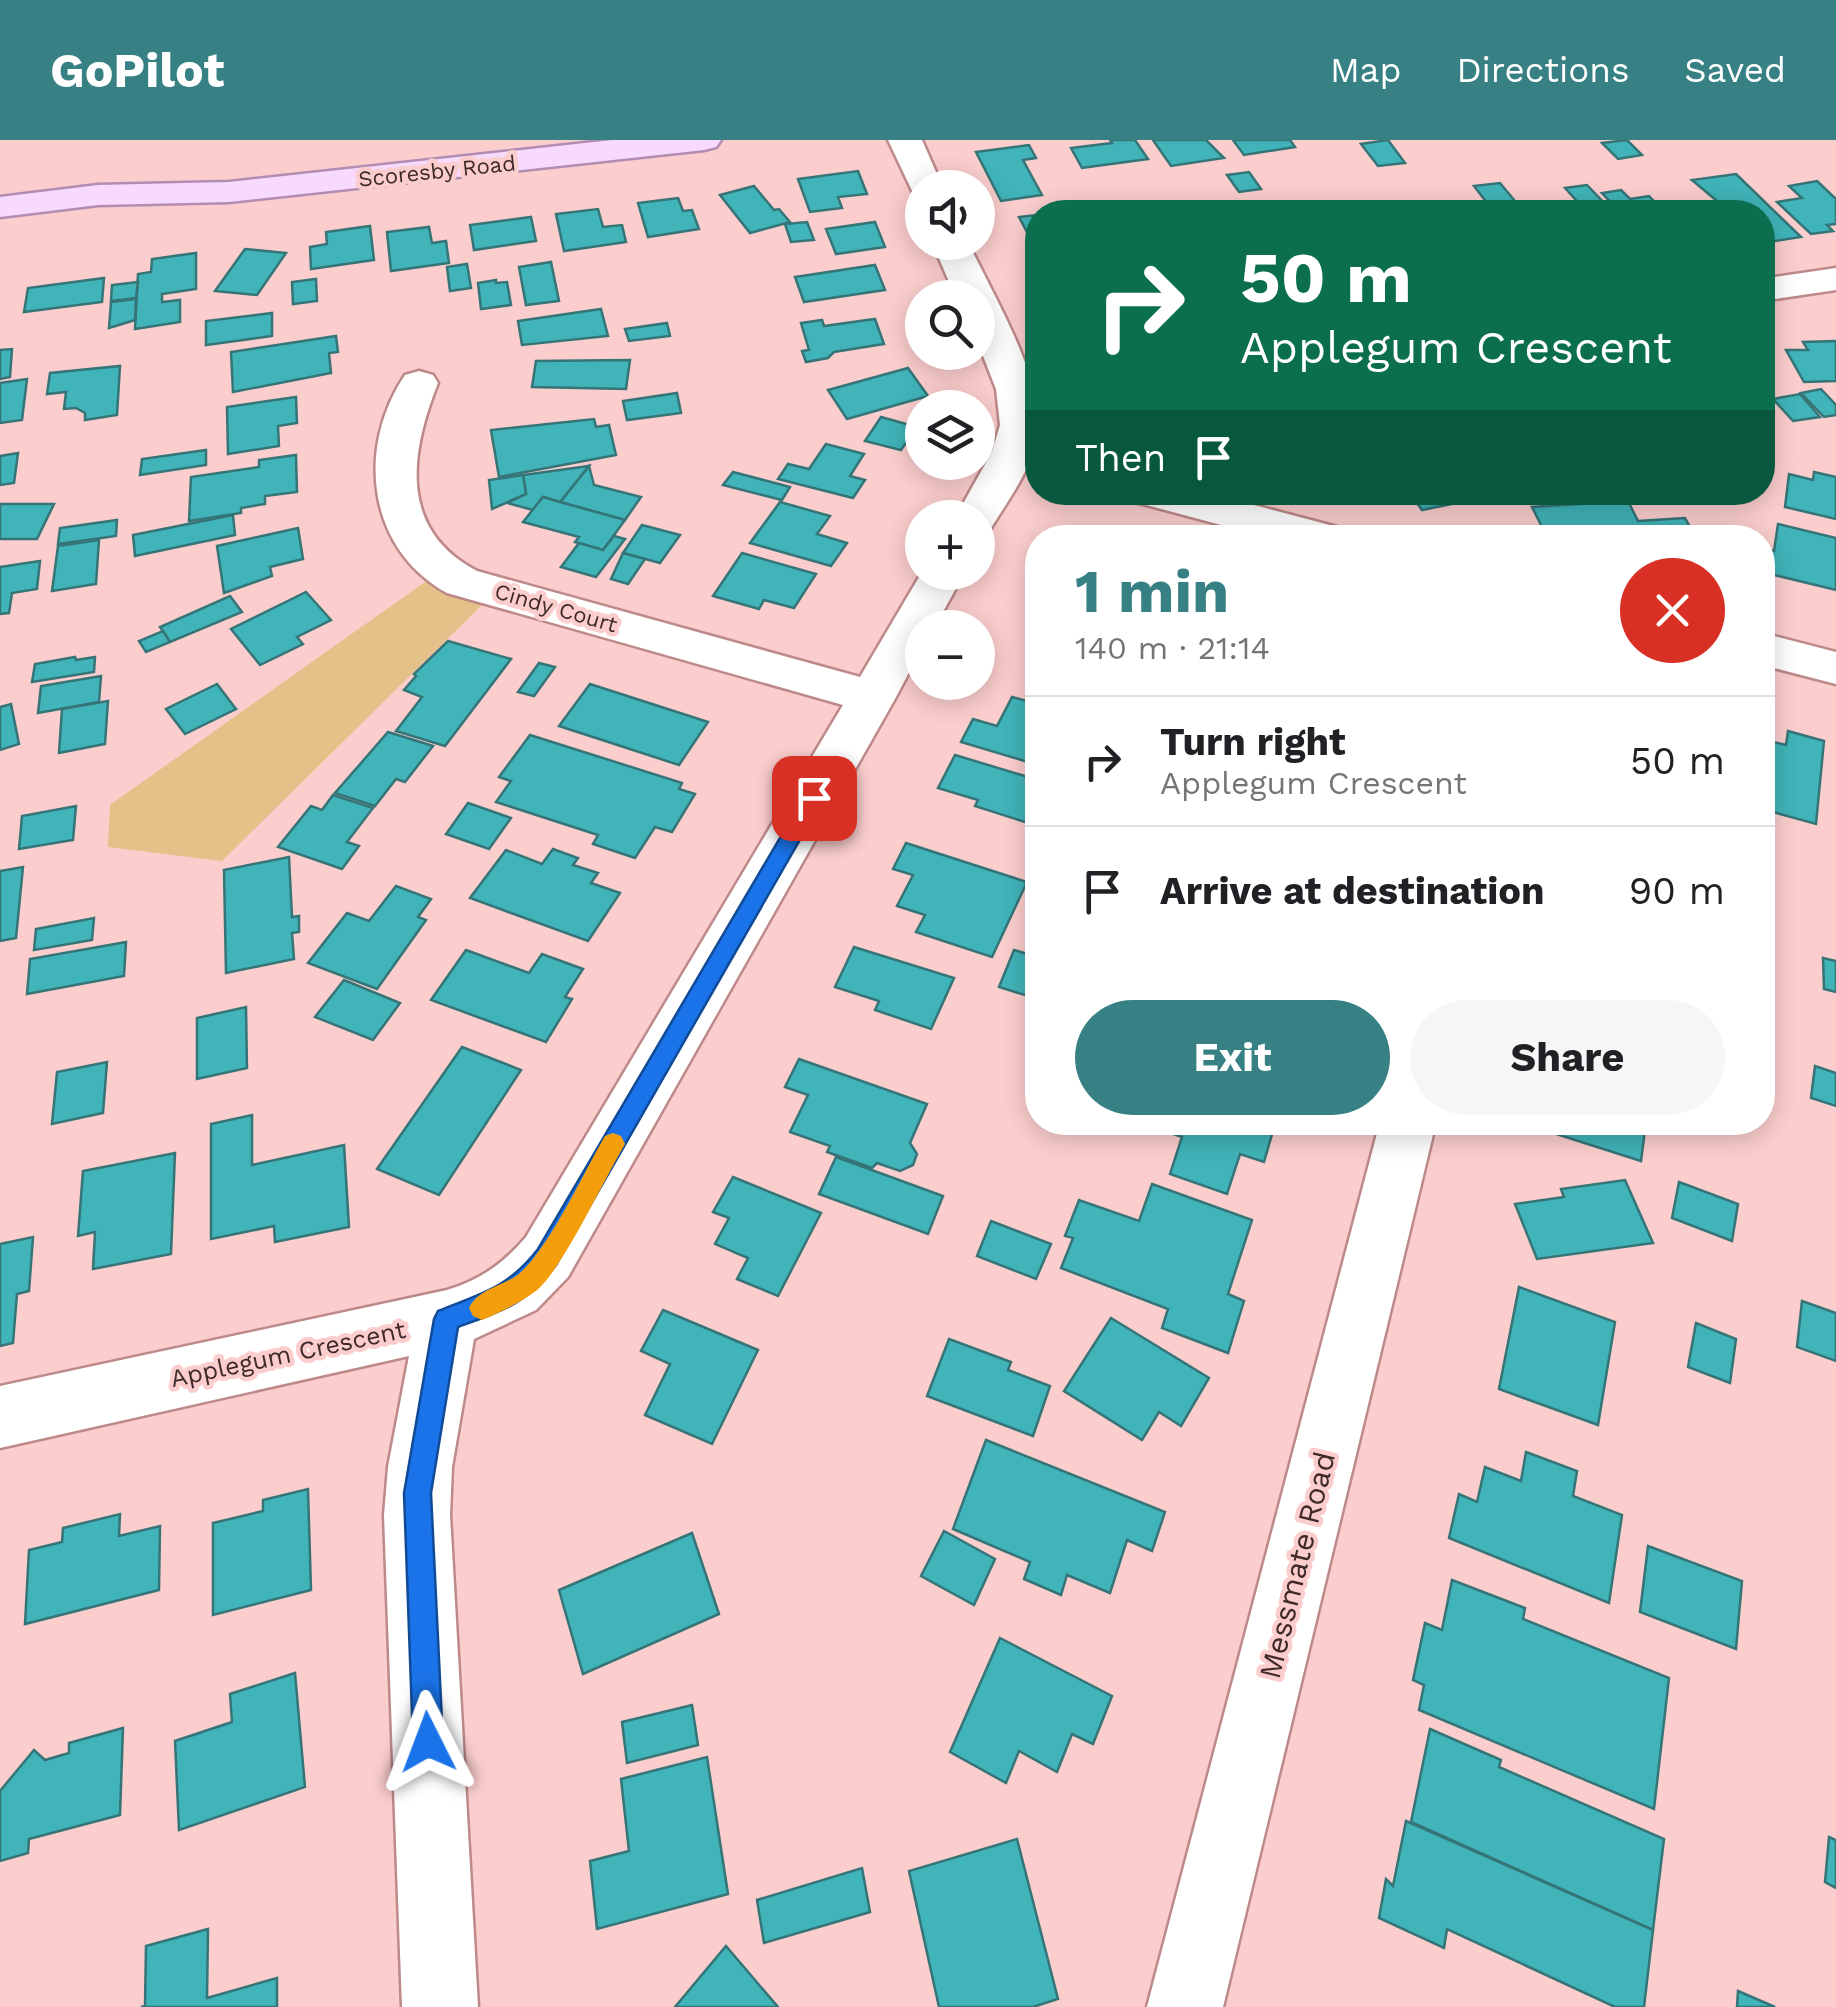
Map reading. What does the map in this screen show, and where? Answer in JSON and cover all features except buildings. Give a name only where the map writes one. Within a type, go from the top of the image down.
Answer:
[{"type":"main road","name":"Scoresby Road","points":[[0,207],[98,195],[228,192],[704,140]]},
{"type":"main road","name":"Scoresby Road","points":[[0,239],[116,220],[228,192]]},
{"type":"street","points":[[905,140],[918,170]]},
{"type":"street","points":[[1775,288],[1836,279]]},
{"type":"street","points":[[991,500],[1024,460],[1018,402],[995,346]]},
{"type":"street","name":"Cindy Court","points":[[419,384],[398,435],[399,490],[404,528],[412,546],[439,572],[872,697]]},
{"type":"street","points":[[1200,505],[1276,525]]},
{"type":"street","name":"Applegum Crescent","points":[[0,1417],[447,1319],[506,1297],[528,1282],[547,1257],[934,590]]},
{"type":"street","points":[[1775,652],[1836,668]]},
{"type":"street","name":"Messmate Road","points":[[1185,2007],[1405,1135]]},
{"type":"street","points":[[440,2007],[417,1515],[420,1467],[447,1319]]},
{"type":"shaded area","points":[[439,572],[496,591],[222,861],[108,847],[110,805]]},
{"type":"slow traffic","points":[[482,1308],[528,1282],[547,1257],[613,1144]]},
{"type":"route","points":[[428,1742],[417,1515],[420,1467],[447,1319],[506,1297],[528,1282],[547,1257],[814,798]]}]
